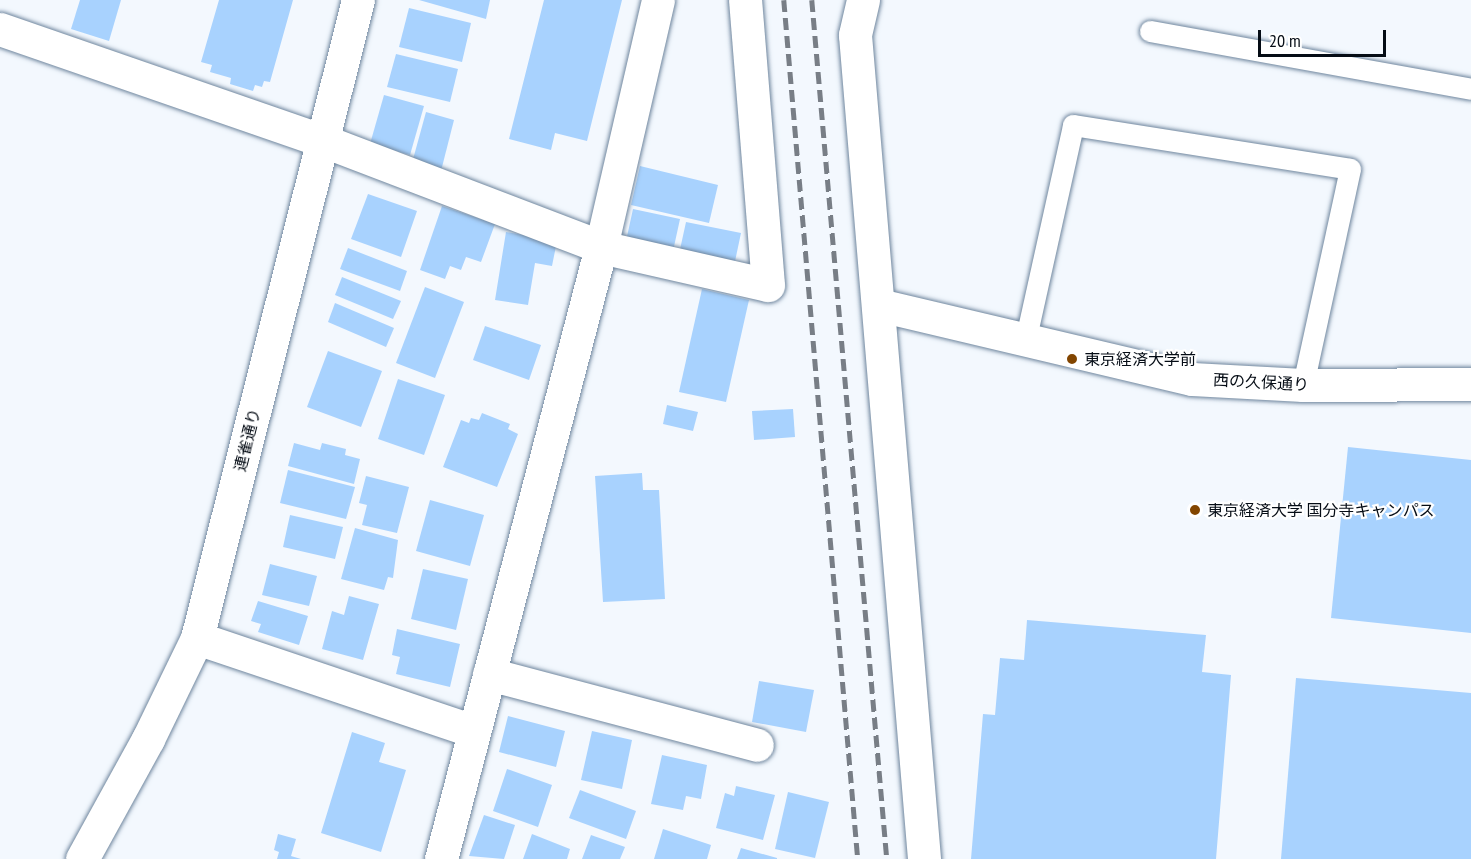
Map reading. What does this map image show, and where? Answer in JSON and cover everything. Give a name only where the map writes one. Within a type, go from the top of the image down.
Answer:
[{"type":"street","name":"連雀通り","points":[[82,859],[163,710],[197,638],[358,0]]},
{"type":"street","points":[[441,859],[601,247],[658,0]]},
{"type":"street","points":[[0,28],[324,141],[601,247],[768,285],[745,0]]},
{"type":"street","points":[[863,0],[855,35],[924,859]]},
{"type":"street","name":"西の久保通り","points":[[879,305],[1025,342],[1192,379],[1304,385],[1471,384]]},
{"type":"street","points":[[197,638],[474,731]]},
{"type":"street","points":[[489,674],[757,745]]},
{"type":"lane","points":[[1150,31],[1471,89]]},
{"type":"lane","points":[[1025,342],[1073,125],[1350,169],[1304,385]]},
{"type":"building","points":[[80,0],[121,0],[109,41],[71,29]]},
{"type":"building","points":[[219,0],[293,0],[270,82],[264,81],[262,87],[255,85],[253,91],[230,84],[231,78],[210,72],[212,65],[201,62]]},
{"type":"building","points":[[419,0],[490,0],[486,19]]},
{"type":"building","points":[[544,0],[622,0],[587,141],[555,133],[551,150],[509,139]]},
{"type":"building","points":[[409,8],[471,23],[462,62],[399,47]]},
{"type":"building","points":[[396,54],[458,69],[450,102],[387,87]]},
{"type":"building","points":[[384,95],[424,106],[410,155],[370,144]]},
{"type":"building","points":[[426,112],[454,120],[441,171],[412,163]]},
{"type":"building","points":[[640,166],[718,185],[709,223],[631,205]]},
{"type":"building","points":[[368,194],[417,211],[401,257],[351,239]]},
{"type":"building","points":[[442,206],[495,224],[481,262],[466,257],[461,270],[450,266],[445,279],[420,270]]},
{"type":"building","points":[[633,209],[680,219],[673,251],[626,241]]},
{"type":"building","points":[[686,222],[741,233],[734,266],[679,254]]},
{"type":"building","points":[[506,232],[557,241],[552,266],[535,263],[528,305],[495,300]]},
{"type":"building","points":[[348,248],[407,271],[400,291],[340,269]]},
{"type":"building","points":[[342,277],[401,301],[393,319],[335,295]]},
{"type":"building","points":[[425,287],[464,302],[435,378],[396,363]]},
{"type":"building","points":[[702,289],[749,300],[726,402],[679,392]]},
{"type":"building","points":[[335,303],[394,328],[386,347],[328,322]]},
{"type":"building","points":[[485,326],[541,345],[529,380],[473,360]]},
{"type":"building","points":[[328,351],[382,371],[361,427],[307,407]]},
{"type":"building","points":[[398,379],[445,395],[424,455],[378,439]]},
{"type":"building","points":[[667,405],[698,412],[693,431],[663,424]]},
{"type":"building","points":[[793,409],[795,437],[754,440],[752,411]]},
{"type":"building","points":[[482,413],[510,424],[508,429],[518,434],[497,487],[443,467],[461,420],[469,423],[471,418],[479,420]]},
{"type":"building","points":[[294,443],[320,450],[322,443],[346,449],[345,455],[360,459],[354,484],[288,466]]},
{"type":"building","points":[[1348,447],[1471,460],[1471,633],[1331,618]]},
{"type":"building","points":[[288,470],[355,487],[346,519],[280,503]]},
{"type":"building","points":[[642,473],[643,490],[659,490],[665,599],[603,602],[595,476]]},
{"type":"building","points":[[366,476],[409,487],[397,533],[362,525],[367,505],[359,503]]},
{"type":"building","points":[[430,500],[484,515],[470,566],[416,551]]},
{"type":"building","points":[[290,515],[343,527],[335,559],[283,547]]},
{"type":"building","points":[[355,528],[398,540],[393,578],[388,577],[384,590],[341,579]]},
{"type":"building","points":[[270,564],[317,576],[309,606],[262,595]]},
{"type":"building","points":[[423,569],[468,579],[456,630],[411,619]]},
{"type":"building","points":[[349,596],[379,604],[363,660],[322,649],[332,611],[344,615]]},
{"type":"building","points":[[258,601],[308,616],[299,645],[258,632],[261,624],[251,621]]},
{"type":"building","points":[[1027,620],[1206,635],[1202,672],[1231,675],[1216,859],[971,859],[983,714],[995,715],[1000,658],[1024,660]]},
{"type":"building","points":[[397,629],[460,644],[450,687],[396,674],[400,657],[392,655]]},
{"type":"building","points":[[1296,678],[1471,693],[1471,859],[1281,859]]},
{"type":"building","points":[[759,681],[814,690],[806,732],[752,722]]},
{"type":"building","points":[[508,716],[565,731],[556,767],[499,752]]},
{"type":"building","points":[[592,731],[632,740],[622,789],[581,780]]},
{"type":"building","points":[[352,732],[385,743],[379,762],[406,770],[381,852],[321,833]]},
{"type":"building","points":[[662,755],[707,765],[701,799],[686,796],[683,810],[651,804]]},
{"type":"building","points":[[507,769],[552,785],[538,827],[493,811]]},
{"type":"building","points":[[736,786],[775,795],[763,840],[716,828],[725,793],[734,796]]},
{"type":"building","points":[[580,790],[636,811],[626,839],[569,818]]},
{"type":"building","points":[[788,792],[829,802],[815,858],[775,849]]},
{"type":"building","points":[[484,815],[515,825],[504,859],[469,856]]},
{"type":"building","points":[[663,829],[711,845],[707,859],[654,859]]},
{"type":"building","points":[[278,834],[296,839],[291,856],[301,859],[277,859],[279,852],[274,850]]},
{"type":"building","points":[[532,834],[570,849],[567,859],[523,859]]},
{"type":"building","points":[[591,835],[625,847],[620,859],[582,859]]},
{"type":"building","points":[[741,848],[777,858],[777,859],[737,859]]},
{"type":"railway","points":[[784,0],[858,859]]},
{"type":"railway","points":[[812,0],[887,859]]},
{"type":"place","name":"東京経済大学前","points":[[1072,359]]},
{"type":"place","name":"東京経済大学 国分寺キャンパス","points":[[1195,510]]}]
